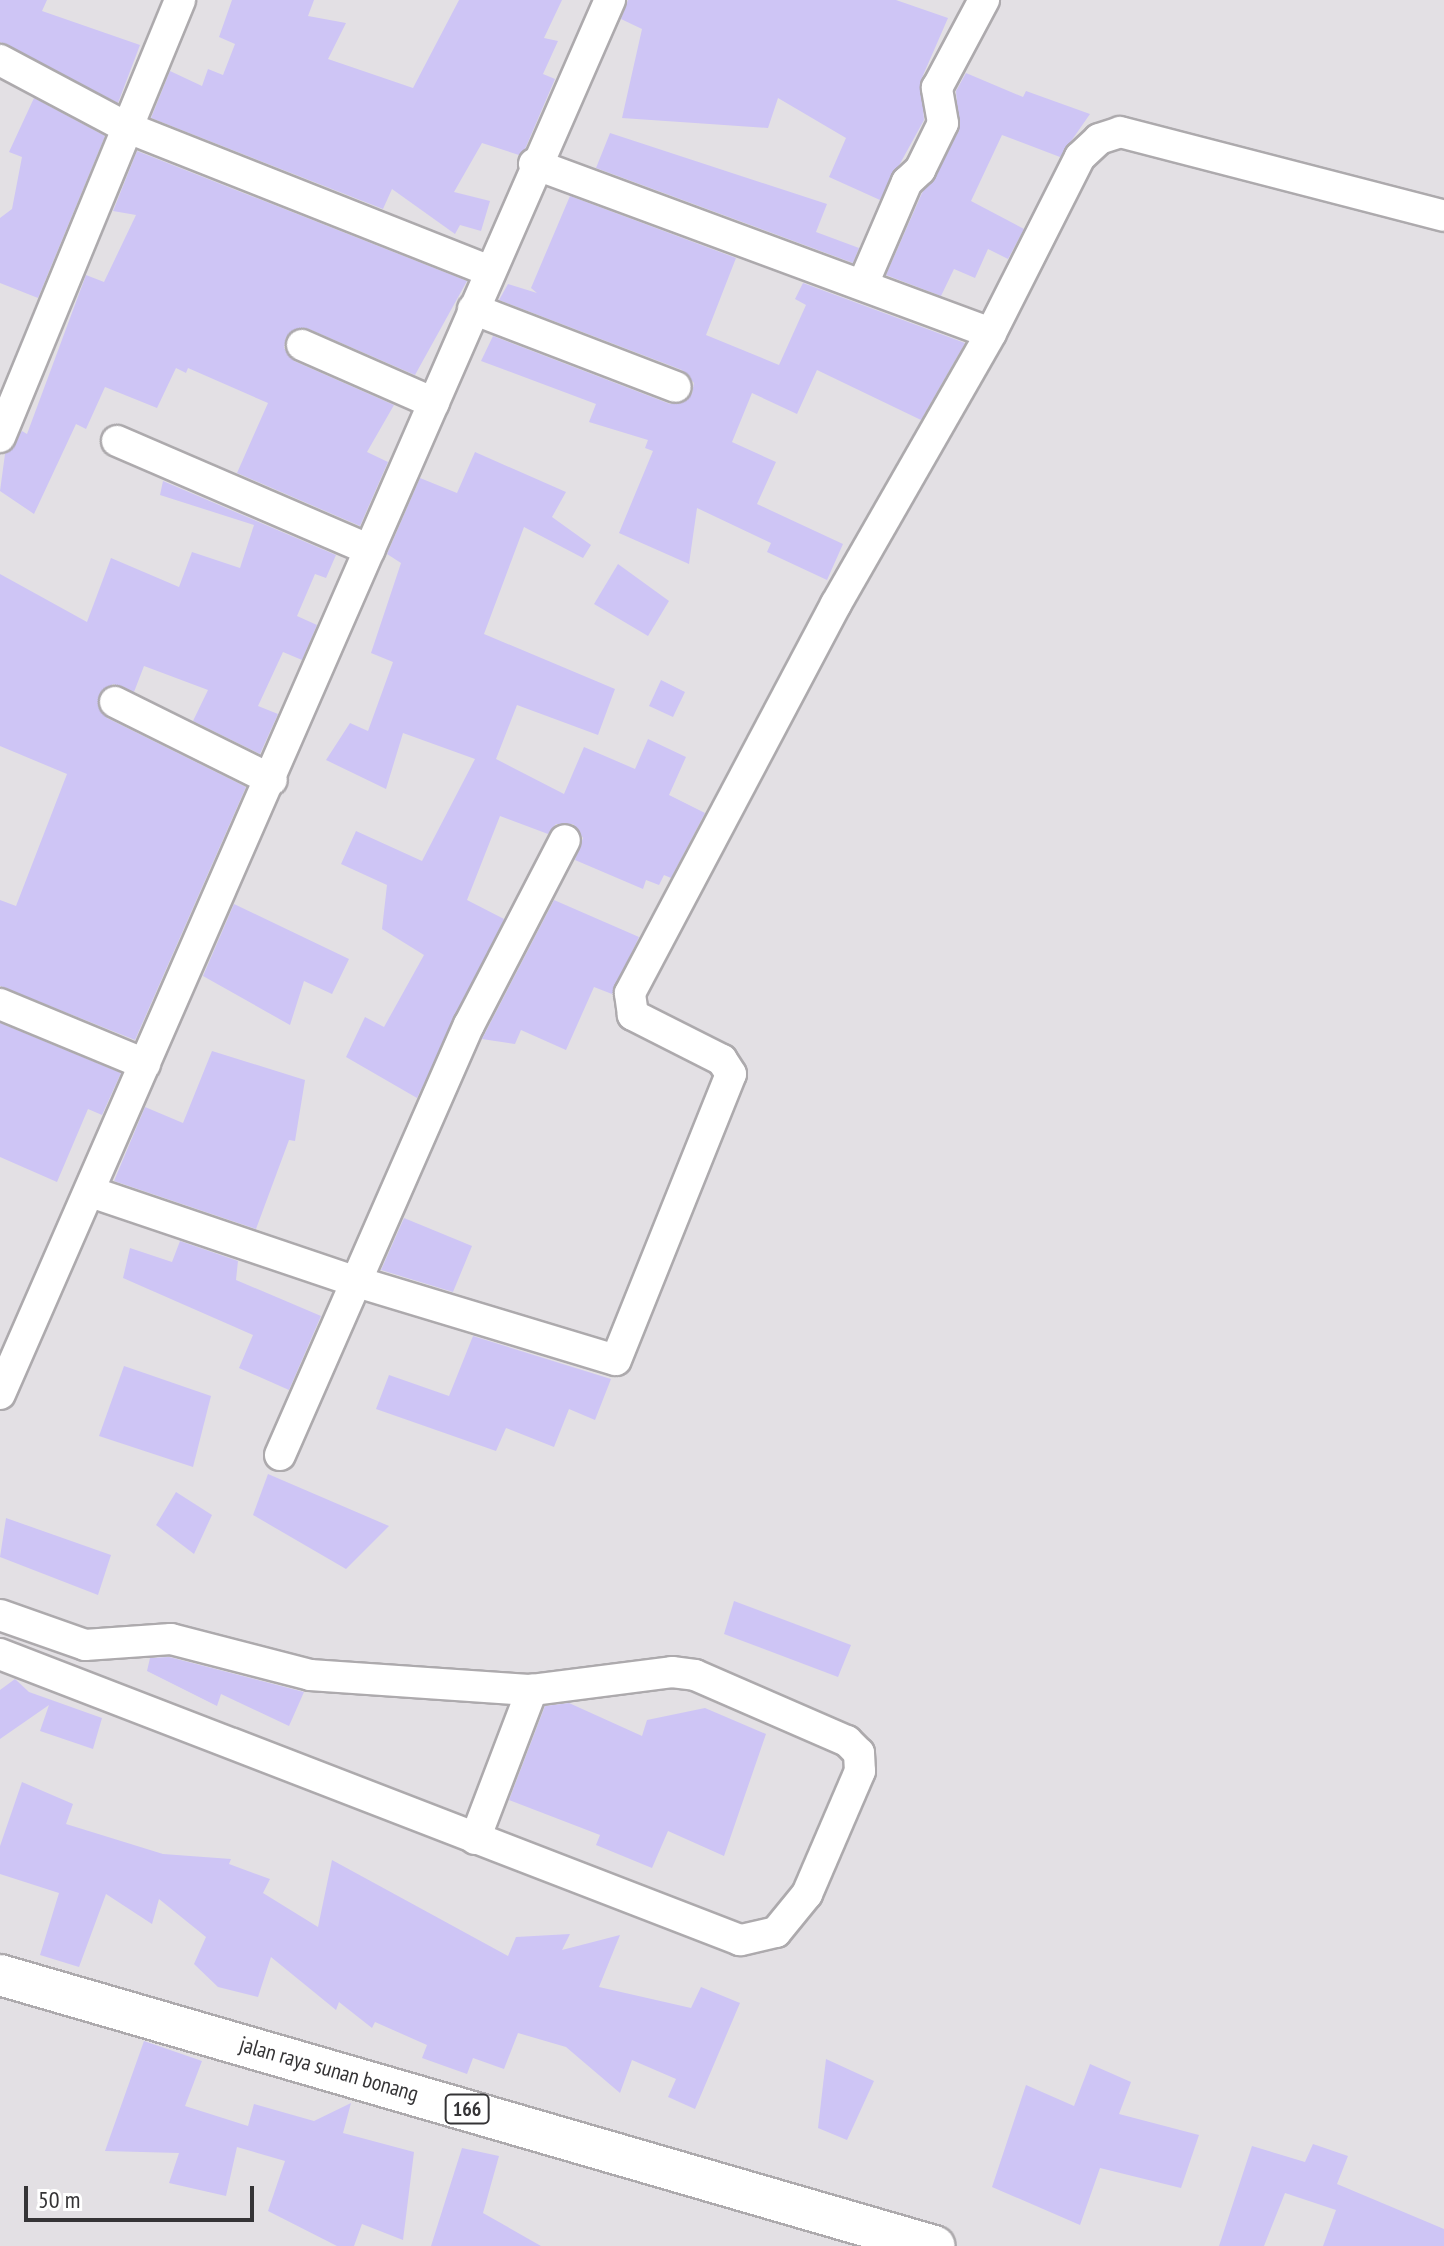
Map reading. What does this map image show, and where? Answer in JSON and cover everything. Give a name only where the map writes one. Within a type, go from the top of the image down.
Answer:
[{"type":"main road","name":"jalan raya sunan bonang","points":[[0,1975],[934,2246]]},
{"type":"street","points":[[0,437],[180,0]]},
{"type":"street","points":[[0,1394],[272,780],[534,164],[610,0]]},
{"type":"street","points":[[863,284],[907,182],[920,170],[943,123],[937,88],[984,0]]},
{"type":"street","points":[[0,60],[126,127],[488,270]]},
{"type":"street","points":[[91,1192],[600,1360],[621,1356],[731,1074],[722,1060],[633,1015],[630,993],[836,604],[991,333],[1080,157],[1108,134],[1335,183],[1444,216]]},
{"type":"street","points":[[534,164],[627,203],[863,284],[991,333]]},
{"type":"street","points":[[473,309],[676,387]]},
{"type":"street","points":[[302,345],[434,403]]},
{"type":"street","points":[[117,441],[370,550]]},
{"type":"street","points":[[115,702],[272,780]]},
{"type":"street","points":[[280,1455],[469,1025],[565,840]]},
{"type":"street","points":[[0,1004],[145,1064]]},
{"type":"street","points":[[0,1615],[62,1640],[112,1645],[137,1638],[171,1639],[310,1675],[532,1690],[672,1672],[695,1675],[847,1741],[859,1753],[860,1771],[807,1894],[776,1932],[761,1940],[740,1940],[0,1654]]},
{"type":"street","points":[[95,1693],[112,1645]]},
{"type":"street","points":[[475,1839],[532,1690]]},
{"type":"building","points":[[0,0],[47,0],[42,11],[140,45],[118,103],[0,42]]},
{"type":"building","points":[[232,0],[314,0],[308,16],[346,23],[328,59],[413,88],[459,0],[562,0],[544,38],[558,41],[543,74],[555,79],[525,149],[519,155],[482,143],[454,192],[490,201],[481,231],[460,225],[455,234],[392,189],[383,209],[151,118],[170,71],[202,86],[208,69],[223,75],[235,44],[219,37]]},
{"type":"building","points":[[628,0],[896,0],[948,18],[921,80],[924,120],[880,200],[829,177],[846,138],[778,98],[768,128],[622,118],[642,29],[621,19]]},
{"type":"building","points":[[966,73],[1023,97],[1026,91],[1090,114],[1060,157],[1002,135],[971,201],[1024,229],[1008,259],[988,249],[975,278],[954,269],[941,296],[886,275],[922,193],[959,131],[956,91]]},
{"type":"building","points":[[34,98],[105,136],[38,298],[0,283],[0,218],[12,209],[22,157],[9,152]]},
{"type":"building","points":[[610,133],[827,204],[816,232],[859,248],[853,263],[596,168]]},
{"type":"building","points":[[137,151],[467,281],[415,375],[309,329],[286,337],[284,348],[294,361],[394,405],[367,452],[388,462],[360,526],[237,473],[268,403],[188,368],[186,373],[176,368],[157,408],[105,387],[86,429],[76,424],[34,514],[0,491],[5,454],[22,431],[27,434],[86,275],[104,282],[136,215],[113,211]]},
{"type":"building","points":[[570,196],[736,258],[706,335],[779,365],[806,305],[795,299],[803,283],[965,343],[921,420],[817,370],[797,414],[752,393],[732,442],[776,462],[757,504],[843,544],[827,580],[767,552],[771,543],[697,508],[689,564],[619,533],[653,451],[645,448],[648,440],[589,422],[596,404],[481,361],[493,336],[670,404],[692,394],[694,383],[682,370],[499,300],[508,284],[537,293],[531,288]]},
{"type":"building","points":[[475,452],[566,492],[552,517],[591,545],[583,558],[524,527],[484,634],[615,689],[598,735],[517,705],[496,759],[564,794],[584,747],[635,769],[648,739],[686,757],[669,795],[705,813],[671,878],[664,875],[659,885],[646,880],[643,889],[575,860],[583,838],[573,824],[556,824],[548,834],[500,816],[467,900],[504,919],[417,1098],[346,1057],[365,1017],[384,1027],[424,955],[382,929],[387,885],[341,864],[356,831],[422,861],[475,759],[403,733],[386,789],[326,760],[350,723],[368,731],[393,662],[371,653],[401,563],[387,554],[420,478],[457,493]]},
{"type":"building","points":[[163,481],[336,555],[326,578],[315,574],[297,616],[317,625],[302,660],[283,652],[258,706],[278,714],[260,754],[193,721],[208,690],[144,666],[134,692],[113,684],[99,695],[107,718],[246,787],[135,1040],[0,986],[0,900],[16,906],[67,774],[0,746],[0,574],[87,622],[111,558],[179,587],[192,552],[240,568],[254,525],[160,495]]},
{"type":"building","points":[[618,564],[669,601],[648,636],[594,604]]},
{"type":"building","points":[[661,680],[685,692],[673,717],[649,706]]},
{"type":"building","points":[[554,900],[639,937],[612,994],[594,987],[566,1050],[521,1030],[515,1044],[482,1039]]},
{"type":"building","points":[[234,904],[349,959],[332,994],[304,981],[290,1025],[203,976]]},
{"type":"building","points":[[0,1023],[121,1073],[102,1115],[88,1109],[57,1182],[0,1157]]},
{"type":"building","points":[[212,1051],[305,1080],[295,1141],[289,1140],[256,1229],[114,1181],[145,1107],[183,1123]]},
{"type":"building","points":[[404,1218],[472,1246],[453,1292],[381,1270]]},
{"type":"building","points":[[180,1241],[238,1261],[236,1280],[321,1316],[289,1390],[239,1368],[253,1335],[123,1278],[130,1248],[172,1262]]},
{"type":"building","points":[[473,1336],[611,1379],[595,1420],[569,1409],[554,1447],[506,1428],[496,1451],[376,1409],[389,1375],[449,1396]]},
{"type":"building","points":[[124,1366],[211,1396],[193,1467],[99,1436]]},
{"type":"building","points":[[268,1474],[389,1526],[346,1569],[253,1515]]},
{"type":"building","points":[[176,1492],[212,1515],[194,1554],[156,1525]]},
{"type":"building","points":[[6,1518],[111,1555],[98,1595],[0,1557]]},
{"type":"building","points":[[734,1601],[851,1645],[838,1677],[724,1634]]},
{"type":"building","points":[[169,1657],[304,1692],[289,1726],[221,1694],[217,1706],[147,1671],[150,1658]]},
{"type":"building","points":[[15,1679],[29,1692],[102,1718],[93,1749],[40,1731],[49,1705],[0,1739],[0,1690]]},
{"type":"building","points":[[569,1703],[642,1736],[647,1720],[705,1708],[766,1734],[724,1856],[668,1831],[652,1868],[596,1845],[600,1835],[509,1800],[545,1706]]},
{"type":"building","points":[[22,1782],[73,1804],[66,1824],[163,1854],[231,1859],[229,1864],[270,1879],[263,1893],[318,1927],[332,1860],[508,1956],[516,1937],[570,1934],[562,1950],[620,1935],[599,1987],[691,2008],[701,1987],[740,2003],[695,2109],[668,2097],[676,2079],[632,2060],[620,2093],[566,2047],[518,2033],[504,2069],[473,2058],[467,2074],[422,2058],[427,2045],[375,2022],[372,2028],[339,2002],[336,2010],[271,1957],[258,1997],[218,1987],[194,1964],[206,1937],[159,1899],[152,1924],[106,1894],[79,1967],[40,1955],[59,1893],[0,1874],[0,1846]]},
{"type":"building","points":[[144,2041],[202,2061],[185,2106],[248,2126],[254,2104],[314,2121],[351,2103],[343,2133],[414,2152],[403,2240],[362,2224],[354,2246],[337,2246],[268,2211],[285,2161],[237,2147],[226,2196],[169,2183],[179,2153],[105,2151]]},
{"type":"building","points":[[826,2059],[874,2081],[847,2140],[818,2128]]},
{"type":"building","points":[[1090,2064],[1131,2082],[1119,2114],[1199,2135],[1181,2188],[1100,2168],[1080,2225],[992,2187],[1026,2085],[1074,2106]]},
{"type":"building","points":[[1313,2144],[1348,2156],[1337,2184],[1444,2229],[1444,2246],[1323,2246],[1336,2210],[1285,2193],[1264,2246],[1219,2246],[1252,2146],[1305,2162]]},
{"type":"building","points":[[462,2148],[499,2156],[483,2213],[541,2246],[431,2246]]}]
